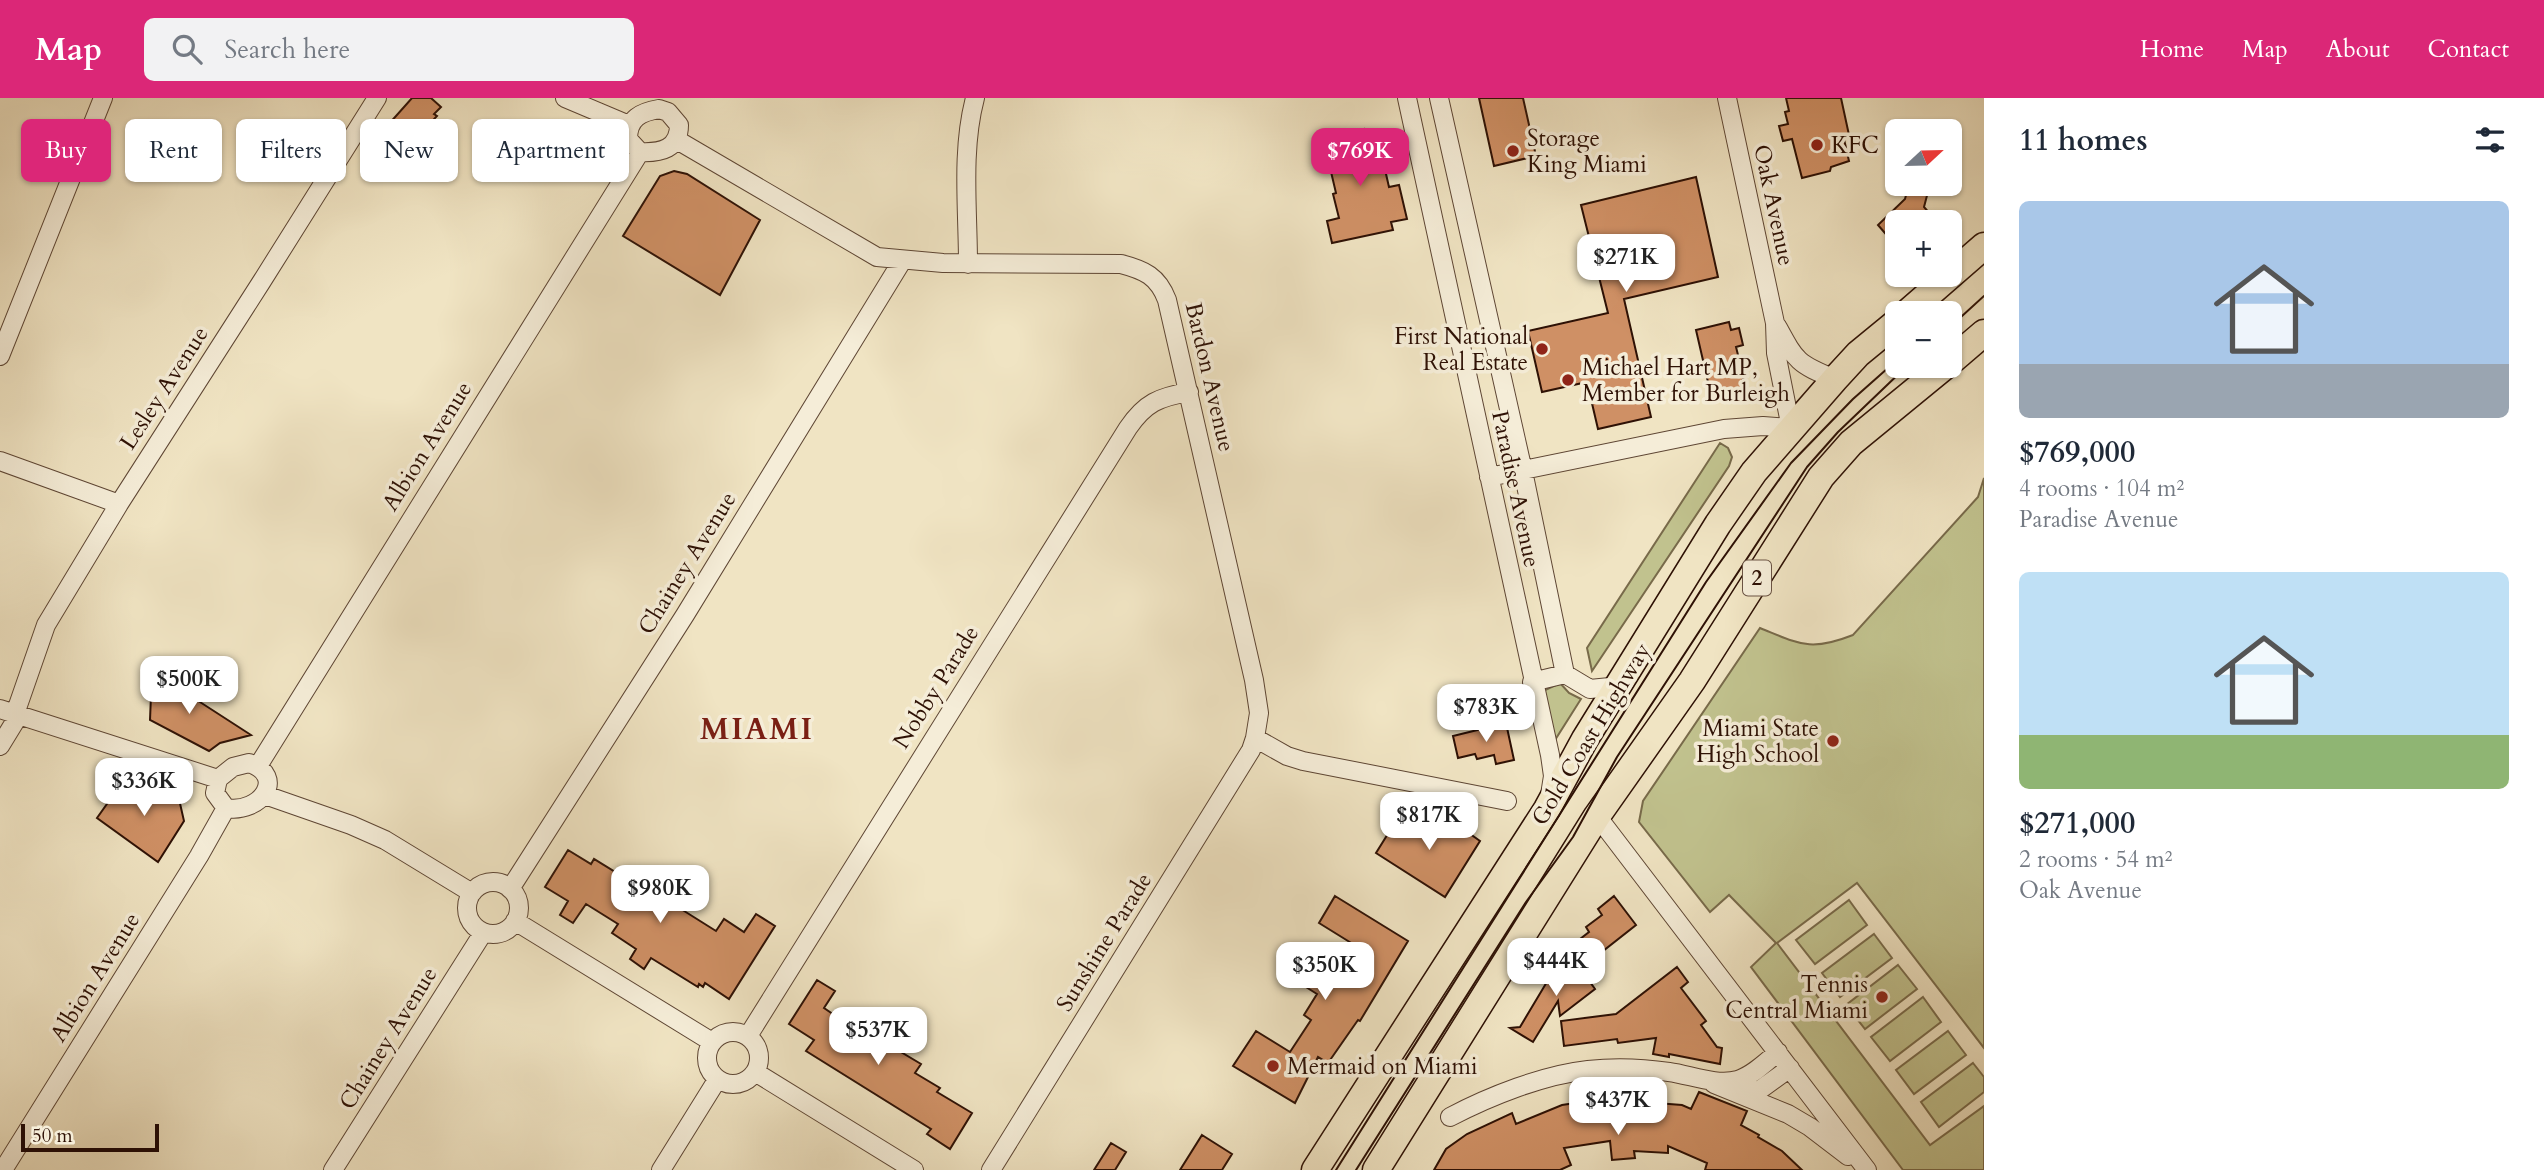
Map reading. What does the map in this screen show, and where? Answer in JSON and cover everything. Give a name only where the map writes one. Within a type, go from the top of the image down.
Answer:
[{"type":"highway","points":[[1921,301],[1984,246]]},
{"type":"highway","name":"Gold Coast Highway","points":[[1315,1170],[1547,808],[1586,739],[1718,524],[1754,472],[1791,428],[1858,354],[1885,332]]},
{"type":"highway","points":[[1962,352],[1984,333]]},
{"type":"highway","name":"Gold Coast Highway","points":[[1376,1170],[1597,816],[1692,681],[1821,477],[1851,443],[1930,378]]},
{"type":"street","points":[[0,356],[103,98]]},
{"type":"street","name":"Lesley Avenue","points":[[0,746],[46,625],[118,503],[377,98]]},
{"type":"street","points":[[565,98],[615,119]]},
{"type":"street","points":[[968,264],[968,141],[969,120],[975,98]]},
{"type":"street","name":"Paradise Avenue","points":[[1407,98],[1553,776],[1547,808]]},
{"type":"street","name":"Paradise Avenue","points":[[1439,98],[1523,471],[1565,674]]},
{"type":"street","name":"Oak Avenue","points":[[1727,98],[1775,323],[1776,353],[1791,428]]},
{"type":"street","points":[[629,125],[643,113],[672,105],[679,125],[677,140],[670,148],[660,152],[640,152],[629,140]]},
{"type":"street","name":"Bardon Avenue","points":[[677,140],[873,256],[902,261],[968,264],[1121,264],[1154,276],[1162,286],[1167,300],[1254,680],[1259,713],[1255,738]]},
{"type":"street","name":"Albion Avenue","points":[[258,766],[640,152]]},
{"type":"street","name":"Chainey Avenue","points":[[510,889],[685,615],[902,261]]},
{"type":"street","name":"Oak Avenue","points":[[1775,323],[1794,357],[1810,369],[1835,379]]},
{"type":"street","name":"Nobby Parade","points":[[748,1036],[1133,421],[1150,403],[1189,392]]},
{"type":"street","points":[[1489,477],[1724,429],[1763,426],[1791,428]]},
{"type":"street","points":[[0,461],[118,503]]},
{"type":"street","points":[[1532,682],[1565,674],[1590,690],[1619,686]]},
{"type":"street","points":[[11,713],[218,779]]},
{"type":"street","points":[[1255,738],[1303,761],[1507,801]]},
{"type":"street","name":"Sunshine Parade","points":[[991,1170],[1251,750],[1255,738]]},
{"type":"street","points":[[240,764],[258,766],[267,781],[265,795],[253,805],[236,810],[226,808],[215,793],[218,779],[240,764]]},
{"type":"street","points":[[265,795],[351,825],[385,840],[472,893]]},
{"type":"street","name":"Albion Avenue","points":[[3,1170],[199,856],[226,808]]},
{"type":"street","points":[[1597,816],[1866,1170]]},
{"type":"street","points":[[488,883],[503,884],[517,899],[519,908],[515,921],[506,931],[483,933],[472,924],[467,913],[467,904],[472,893],[488,883]]},
{"type":"street","points":[[515,921],[712,1042]]},
{"type":"street","name":"Chainey Avenue","points":[[333,1170],[483,933]]},
{"type":"street","points":[[727,1032],[748,1036],[757,1048],[759,1057],[755,1072],[746,1080],[735,1084],[718,1080],[707,1062],[707,1053],[712,1042],[727,1032]]},
{"type":"street","points":[[1708,1080],[1740,1079],[1751,1074],[1778,1052]]},
{"type":"street","points":[[1450,1117],[1500,1094],[1587,1070],[1627,1068],[1670,1072],[1708,1080],[1764,1102],[1799,1120],[1866,1170]]},
{"type":"street","points":[[1742,1095],[1761,1088],[1790,1068]]},
{"type":"street","points":[[755,1072],[914,1170]]},
{"type":"street","points":[[661,1170],[718,1080]]},
{"type":"green space","points":[[1720,443],[1728,448],[1732,457],[1729,466],[1592,671],[1587,648]]},
{"type":"green space","name":"Miami State High School","points":[[1984,478],[1984,1048],[1857,883],[1777,943],[1930,1145],[1984,1106],[1984,1170],[1903,1170],[1751,967],[1776,943],[1729,895],[1710,912],[1639,822],[1643,801],[1760,628],[1805,644],[1826,643],[1853,635],[1978,497]]},
{"type":"green space","points":[[1560,683],[1569,693],[1581,699],[1555,740],[1541,692]]},
{"type":"green space","points":[[1849,900],[1867,925],[1815,964],[1796,940]]},
{"type":"green space","points":[[1874,934],[1892,958],[1840,997],[1822,973]]},
{"type":"green space","name":"Tennis Central Miami","points":[[1898,965],[1917,989],[1865,1029],[1846,1005]]},
{"type":"green space","points":[[1923,997],[1941,1022],[1890,1061],[1871,1037]]},
{"type":"green space","points":[[1948,1031],[1966,1055],[1914,1094],[1896,1070]]},
{"type":"green space","points":[[1973,1063],[1984,1077],[1984,1092],[1939,1127],[1921,1102]]},
{"type":"building","points":[[412,98],[431,98],[441,107],[434,114],[437,116],[434,119],[393,119]]},
{"type":"building","points":[[1479,98],[1523,98],[1536,156],[1494,166]]},
{"type":"building","points":[[1786,98],[1841,98],[1849,135],[1843,135],[1849,161],[1831,167],[1830,171],[1802,178],[1792,139],[1783,141],[1779,126],[1788,124]]},
{"type":"building","points":[[1364,129],[1367,140],[1373,139],[1376,153],[1381,152],[1389,187],[1399,185],[1407,219],[1391,222],[1393,230],[1332,243],[1327,221],[1339,218],[1333,194],[1336,193],[1328,159],[1320,161],[1316,140]]},
{"type":"building","points":[[674,171],[687,174],[760,220],[720,295],[623,236],[660,176]]},
{"type":"building","points":[[1696,177],[1718,277],[1624,299],[1651,417],[1598,429],[1587,382],[1542,392],[1528,331],[1608,313],[1581,205]]},
{"type":"building","points":[[1906,196],[1927,196],[1924,207],[1927,210],[1894,210]]},
{"type":"building","points":[[1885,218],[1885,233],[1878,225]]},
{"type":"building","points":[[1729,322],[1731,330],[1739,328],[1743,345],[1736,347],[1744,379],[1743,388],[1711,395],[1696,330]]},
{"type":"building","points":[[152,671],[251,735],[220,743],[209,751],[150,720]]},
{"type":"building","points":[[1506,723],[1514,760],[1496,764],[1494,755],[1477,759],[1475,754],[1458,758],[1453,736]]},
{"type":"building","points":[[124,780],[179,799],[184,821],[158,862],[97,818]]},
{"type":"building","points":[[1399,816],[1463,829],[1480,841],[1445,897],[1376,853]]},
{"type":"building","points":[[568,850],[591,864],[594,859],[617,873],[620,868],[668,898],[670,895],[684,904],[681,909],[716,931],[724,919],[744,932],[756,914],[775,926],[729,999],[705,983],[703,987],[699,984],[698,987],[651,958],[644,969],[630,959],[636,949],[612,933],[618,924],[586,904],[573,923],[560,915],[568,901],[545,887]]},
{"type":"building","points":[[1335,896],[1408,941],[1360,1021],[1358,1020],[1328,1063],[1318,1057],[1295,1103],[1233,1066],[1256,1031],[1290,1052],[1311,1020],[1304,1015],[1317,994],[1282,972],[1294,947],[1352,983],[1369,954],[1319,923]]},
{"type":"building","points":[[1614,896],[1636,925],[1589,962],[1575,943],[1589,932],[1586,927],[1602,915],[1598,909]]},
{"type":"building","points":[[1560,960],[1585,975],[1595,989],[1560,1016],[1558,1001],[1533,1042],[1510,1028],[1520,1027]]},
{"type":"building","points":[[1677,967],[1688,982],[1681,988],[1706,1021],[1701,1025],[1717,1047],[1722,1048],[1720,1064],[1669,1054],[1669,1057],[1653,1054],[1656,1038],[1618,1043],[1617,1039],[1564,1046],[1561,1021],[1616,1014]]},
{"type":"building","points":[[817,980],[835,991],[824,1008],[874,1042],[879,1035],[898,1047],[896,1049],[921,1064],[915,1073],[940,1088],[937,1092],[972,1113],[950,1149],[927,1134],[931,1129],[806,1051],[814,1040],[789,1024]]},
{"type":"building","points":[[1699,1092],[1747,1111],[1741,1125],[1782,1151],[1802,1170],[1705,1170],[1707,1163],[1668,1146],[1668,1153],[1634,1151],[1635,1158],[1612,1160],[1610,1141],[1564,1148],[1571,1165],[1560,1170],[1434,1170],[1446,1149],[1467,1134],[1512,1113],[1516,1124],[1562,1105],[1629,1095],[1630,1101],[1682,1105],[1691,1109]]},
{"type":"building","points":[[1202,1135],[1232,1154],[1222,1170],[1180,1170]]},
{"type":"building","points":[[1111,1143],[1126,1152],[1115,1170],[1094,1170]]},
{"type":"tram line","points":[[1962,316],[1984,296]]},
{"type":"tram line","points":[[1336,1170],[1706,582],[1791,463],[1853,399],[1885,371]]},
{"type":"tram line","points":[[1356,1170],[1526,902],[1573,837],[1617,757],[1807,467],[1838,432],[1894,378]]},
{"type":"place","name":"KFC","points":[[1817,145]]},
{"type":"place","name":"Storage King Miami","points":[[1513,151]]},
{"type":"place","name":"First National Real Estate","points":[[1542,349]]},
{"type":"place","name":"Michael Hart MP, Member for Burleigh","points":[[1568,380]]},
{"type":"place","name":"Miami State High School","points":[[1833,741]]},
{"type":"place","name":"Tennis Central Miami","points":[[1882,997]]},
{"type":"place","name":"Mermaid on Miami","points":[[1273,1066]]},
{"type":"district","name":"MIAMI","points":[[757,729]]}]
